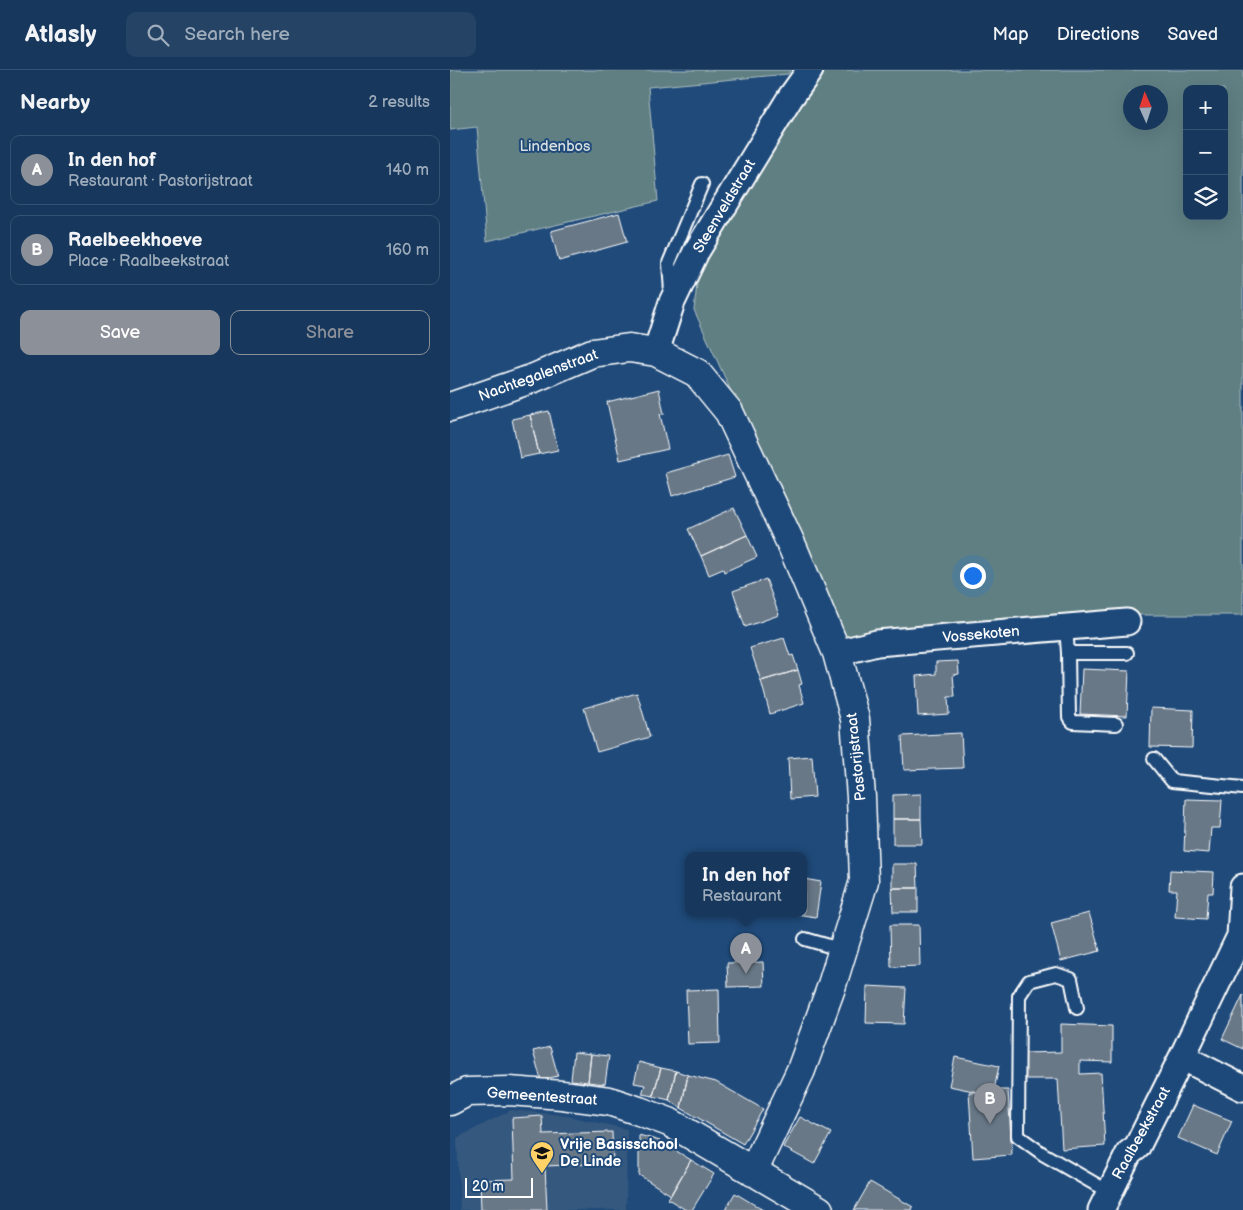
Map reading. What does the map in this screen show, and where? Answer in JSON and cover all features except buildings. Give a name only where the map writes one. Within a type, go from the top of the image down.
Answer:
[{"type":"street","name":"Steenveldstraat","points":[[656,352],[672,302],[696,252],[790,98],[810,70]]},
{"type":"street","name":"Nachtegalenstraat","points":[[450,407],[534,378],[592,353],[629,348],[656,352]]},
{"type":"street","name":"Pastorijstraat","points":[[656,352],[697,373],[729,412],[793,548],[836,653],[854,719],[861,797],[864,881],[831,988],[801,1070],[753,1172]]},
{"type":"street","name":"Vossekoten","points":[[836,653],[877,643],[1127,622]]},
{"type":"street","name":"Raalbeekstraat","points":[[1105,1201],[1129,1154],[1137,1147],[1240,936],[1243,887]]},
{"type":"street","points":[[1182,1057],[1243,1088]]},
{"type":"street","name":"Gemeentestraat","points":[[450,1101],[467,1092],[509,1091],[609,1101],[668,1122],[819,1210]]},
{"type":"lane","points":[[672,302],[669,263],[702,184]]},
{"type":"lane","points":[[1066,627],[1069,717],[1072,722],[1116,724]]},
{"type":"lane","points":[[1068,652],[1127,653]]},
{"type":"lane","points":[[1154,759],[1172,781],[1243,788]]},
{"type":"lane","points":[[805,939],[843,950]]},
{"type":"lane","points":[[1077,1008],[1071,979],[1056,974],[1029,981],[1019,996],[1018,1136],[1105,1201]]},
{"type":"shaded area","name":"Vrije Basisschool De Linde","points":[[511,1110],[563,1115],[627,1129],[626,1210],[460,1210],[457,1138]]},
{"type":"green space","name":"Lindenbos","points":[[450,70],[791,70],[788,74],[648,87],[658,201],[487,241],[477,127],[450,130]]},
{"type":"green space","points":[[825,70],[1243,70],[1243,615],[1095,615],[842,641],[804,551],[694,310],[699,267],[735,205]]},
{"type":"place","name":"In den hof","points":[[746,974]]},
{"type":"place","name":"Raelbeekhoeve","points":[[990,1124]]},
{"type":"place","name":"Vrije Basisschool De Linde","points":[[542,1174]]}]
